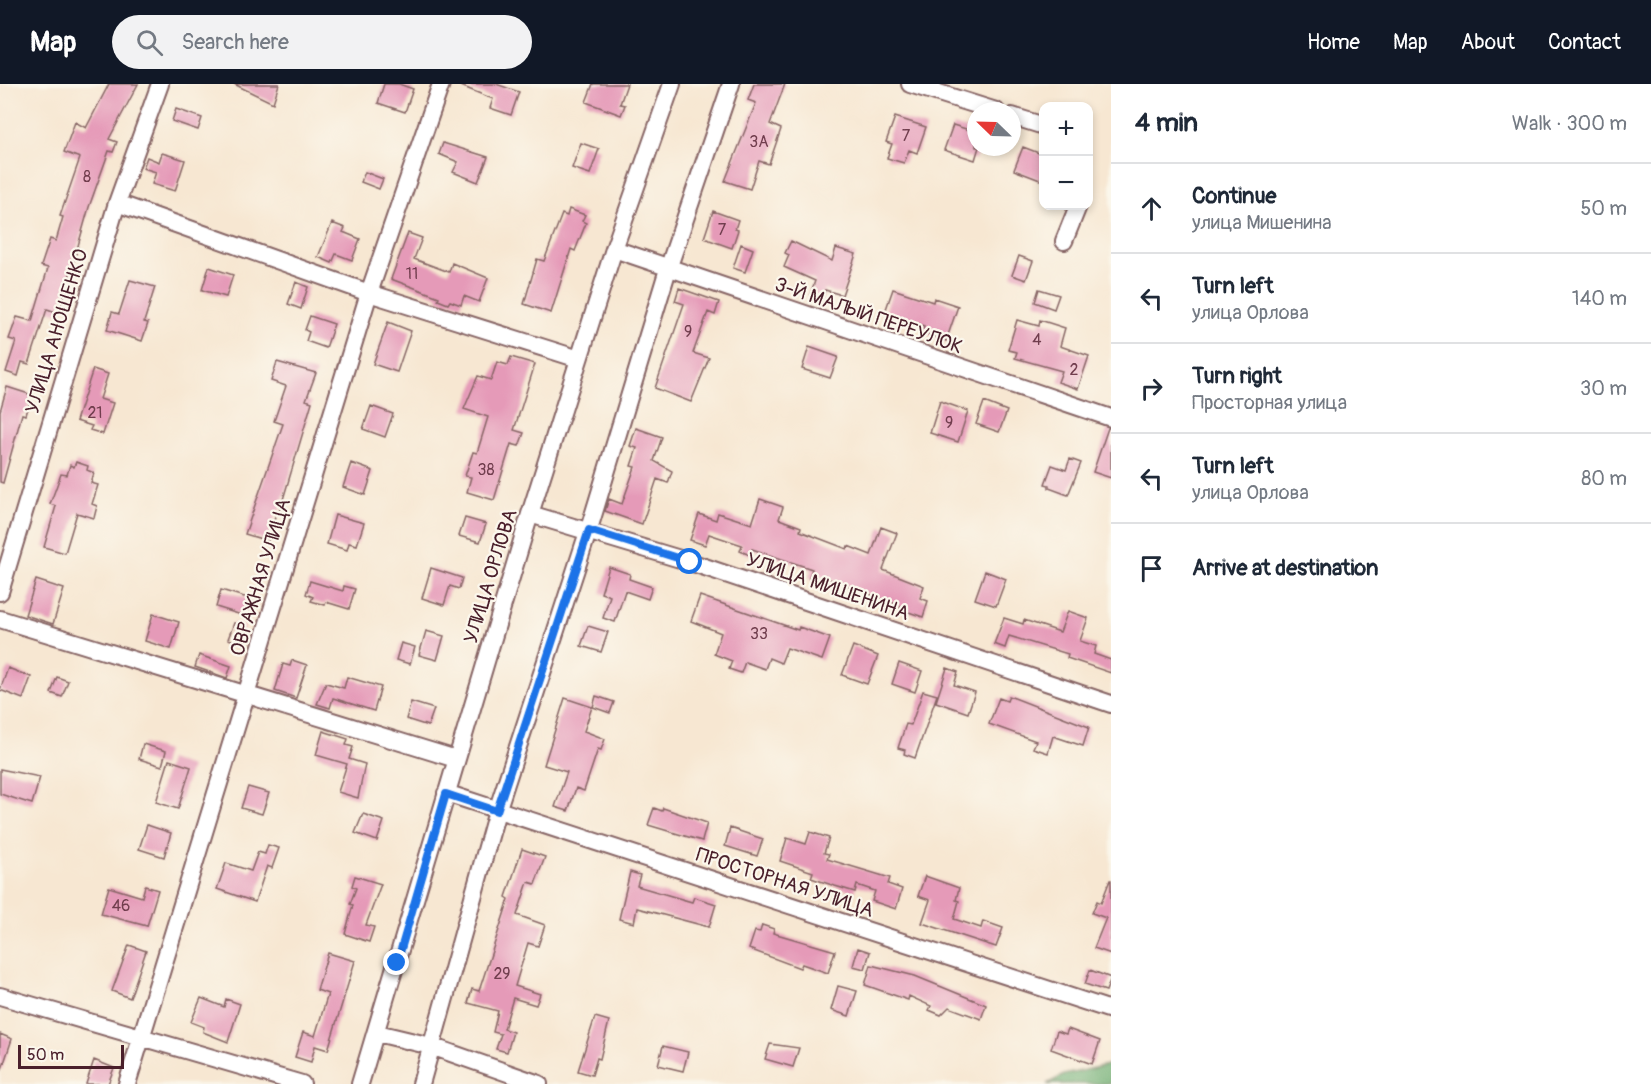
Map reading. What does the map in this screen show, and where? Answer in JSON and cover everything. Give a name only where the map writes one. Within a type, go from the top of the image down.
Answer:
[{"type":"street","name":"УЛИЦА АНОЩЕНКО","points":[[0,592],[117,203],[160,84]]},
{"type":"street","name":"ОВРАЖНАЯ УЛИЦА","points":[[127,1084],[369,293],[441,84]]},
{"type":"street","name":"УЛИЦА ОРЛОВА","points":[[360,1084],[530,514],[614,249],[672,84]]},
{"type":"street","points":[[421,1084],[497,811],[589,530],[668,269],[731,84]]},
{"type":"street","points":[[910,84],[967,102]]},
{"type":"street","points":[[1021,119],[1039,124]]},
{"type":"street","points":[[117,203],[369,293],[579,359]]},
{"type":"street","points":[[1064,241],[1076,210]]},
{"type":"street","name":"3-Й МАЛЫЙ ПЕРЕУЛОК","points":[[614,249],[1111,418]]},
{"type":"street","name":"УЛИЦА МИШЕНИНА","points":[[530,514],[589,530],[1111,704]]},
{"type":"street","points":[[0,619],[456,759]]},
{"type":"street","name":"ПРОСТОРНАЯ УЛИЦА","points":[[446,794],[1111,1010]]},
{"type":"street","points":[[0,996],[141,1039],[302,1084]]},
{"type":"street","points":[[377,1033],[430,1046],[539,1084]]},
{"type":"green space","points":[[1111,1064],[1111,1084],[1047,1084],[1064,1075]]},
{"type":"building","points":[[109,84],[138,84],[109,139],[117,142],[113,152],[109,151],[89,207],[59,313],[47,309],[29,364],[22,362],[18,376],[6,372],[16,341],[9,339],[17,317],[32,321],[48,268],[41,266],[50,239],[56,241],[63,217],[60,216],[80,158],[64,152],[75,122],[86,128]]},
{"type":"building","points":[[234,84],[279,84],[273,103]]},
{"type":"building","points":[[384,84],[399,84],[413,89],[405,112],[378,103]]},
{"type":"building","points":[[456,84],[496,84],[519,92],[511,115],[490,108],[493,99]]},
{"type":"building","points":[[593,84],[627,84],[620,104],[625,105],[621,115],[586,102]]},
{"type":"building","points":[[754,84],[785,84],[770,124],[781,129],[769,164],[759,161],[750,189],[725,181],[756,103],[748,100]]},
{"type":"building","points":[[176,109],[202,118],[198,130],[172,121]]},
{"type":"building","points":[[895,117],[926,127],[917,153],[909,150],[904,163],[887,158],[892,144],[886,142]]},
{"type":"building","points":[[953,125],[967,129],[967,156],[976,156],[975,160],[944,150]]},
{"type":"building","points":[[443,143],[488,157],[478,182],[453,172],[458,162],[439,154]]},
{"type":"building","points":[[581,143],[599,149],[590,174],[572,168]]},
{"type":"building","points":[[1023,147],[1039,153],[1039,180],[1014,170]]},
{"type":"building","points":[[162,153],[185,160],[175,191],[152,184],[156,172],[143,168],[147,157],[159,162]]},
{"type":"building","points":[[365,172],[383,179],[379,189],[361,182]]},
{"type":"building","points":[[569,209],[585,215],[582,221],[586,223],[575,251],[571,249],[551,313],[524,304],[537,259],[544,261],[562,214],[567,216]]},
{"type":"building","points":[[713,211],[738,220],[735,229],[738,230],[732,248],[704,238]]},
{"type":"building","points":[[332,223],[345,228],[343,232],[360,239],[352,260],[336,254],[332,263],[318,257]]},
{"type":"building","points":[[408,233],[422,238],[414,259],[449,272],[452,263],[488,278],[479,302],[464,296],[461,305],[450,301],[448,304],[438,300],[439,297],[391,279]]},
{"type":"building","points":[[791,241],[832,261],[836,248],[856,254],[842,295],[825,290],[822,299],[810,295],[815,281],[784,267],[789,255],[785,253]]},
{"type":"building","points":[[741,244],[753,249],[745,272],[733,268]]},
{"type":"building","points":[[1019,256],[1033,261],[1026,280],[1012,275]]},
{"type":"building","points":[[209,267],[233,275],[226,297],[202,290]]},
{"type":"building","points":[[130,280],[155,287],[144,322],[148,323],[142,341],[107,330],[112,312],[119,314]]},
{"type":"building","points":[[296,282],[308,287],[301,309],[288,304]]},
{"type":"building","points":[[679,288],[719,302],[715,315],[708,312],[693,353],[709,358],[691,402],[655,388],[684,304],[675,301]]},
{"type":"building","points":[[893,289],[933,302],[934,298],[958,306],[946,341],[922,332],[924,326],[885,312]]},
{"type":"building","points":[[1039,289],[1059,295],[1054,309],[1035,302]]},
{"type":"building","points":[[310,316],[334,324],[326,348],[306,341],[309,332],[305,330]]},
{"type":"building","points":[[1017,320],[1039,326],[1040,320],[1065,328],[1060,346],[1089,356],[1078,389],[1058,382],[1062,371],[1015,358],[1017,352],[1008,350]]},
{"type":"building","points":[[388,322],[411,331],[397,372],[373,364]]},
{"type":"building","points":[[809,347],[838,357],[830,378],[802,369]]},
{"type":"building","points":[[511,357],[535,364],[514,430],[524,433],[519,446],[511,444],[494,500],[467,492],[471,477],[465,476],[473,452],[477,453],[488,417],[464,409],[478,376],[491,380],[497,362],[508,365]]},
{"type":"building","points":[[277,362],[316,373],[306,400],[312,402],[279,513],[276,513],[268,541],[245,534],[283,424],[274,421],[286,386],[271,381]]},
{"type":"building","points":[[93,369],[108,374],[100,399],[113,403],[103,434],[90,430],[92,426],[76,421]]},
{"type":"building","points":[[7,387],[32,395],[26,415],[22,414],[3,483],[0,482],[0,411]]},
{"type":"building","points":[[940,401],[968,411],[958,442],[930,433]]},
{"type":"building","points":[[984,402],[1007,411],[999,432],[976,424]]},
{"type":"building","points":[[371,406],[393,414],[385,437],[363,429]]},
{"type":"building","points":[[636,428],[662,437],[654,461],[672,471],[668,483],[657,479],[642,524],[605,511],[609,499],[622,504],[635,467],[631,466],[637,448],[630,446]]},
{"type":"building","points":[[1108,428],[1111,428],[1111,478],[1093,472]]},
{"type":"building","points":[[1070,459],[1081,463],[1068,495],[1049,488],[1049,485],[1045,484],[1052,465],[1066,470]]},
{"type":"building","points":[[76,462],[88,466],[87,470],[94,473],[91,483],[98,485],[92,504],[97,506],[94,518],[77,513],[65,553],[44,547],[56,506],[50,504],[61,474],[67,475],[70,465],[74,467]]},
{"type":"building","points":[[351,463],[373,471],[365,495],[343,487]]},
{"type":"building","points":[[760,499],[783,507],[779,519],[801,527],[800,531],[847,549],[848,546],[871,555],[881,527],[897,533],[883,570],[924,586],[920,598],[928,601],[923,617],[900,609],[901,606],[821,576],[819,582],[809,578],[812,569],[752,549],[750,555],[740,551],[742,545],[709,534],[705,545],[690,540],[699,514],[716,520],[718,513],[752,524]]},
{"type":"building","points":[[335,515],[364,523],[357,545],[349,543],[347,550],[327,544]]},
{"type":"building","points":[[465,518],[486,524],[480,542],[459,536]]},
{"type":"building","points":[[609,567],[630,574],[629,579],[652,587],[648,599],[625,591],[615,622],[603,618],[610,596],[601,593]]},
{"type":"building","points":[[431,568],[462,578],[459,589],[450,586],[444,605],[422,598]]},
{"type":"building","points":[[985,571],[1006,579],[996,606],[975,599]]},
{"type":"building","points":[[36,580],[64,589],[53,624],[25,615]]},
{"type":"building","points":[[310,581],[343,591],[344,586],[355,589],[349,609],[326,602],[325,605],[311,601],[313,597],[306,594]]},
{"type":"building","points":[[221,590],[251,599],[245,616],[216,607]]},
{"type":"building","points":[[700,596],[798,630],[799,627],[830,638],[822,660],[787,648],[781,663],[769,658],[765,669],[745,662],[741,673],[729,669],[732,661],[714,654],[721,633],[691,621]]},
{"type":"building","points":[[1068,611],[1088,618],[1080,641],[1096,646],[1094,654],[1111,660],[1111,673],[1067,658],[1068,654],[1009,636],[1005,648],[994,644],[1004,618],[1023,624],[1024,620],[1060,632]]},
{"type":"building","points":[[153,614],[179,622],[171,649],[145,641]]},
{"type":"building","points":[[234,623],[244,626],[239,642],[228,639]]},
{"type":"building","points":[[588,626],[608,632],[601,652],[581,646]]},
{"type":"building","points":[[426,631],[444,636],[437,660],[419,655]]},
{"type":"building","points":[[401,643],[415,647],[410,664],[396,660]]},
{"type":"building","points":[[853,646],[878,656],[867,684],[842,675]]},
{"type":"building","points":[[199,655],[231,666],[227,678],[195,667]]},
{"type":"building","points":[[292,660],[307,665],[296,698],[275,691],[283,664],[290,666]]},
{"type":"building","points":[[899,663],[922,671],[915,692],[892,684]]},
{"type":"building","points":[[8,668],[31,677],[23,699],[0,690]]},
{"type":"building","points":[[947,668],[958,672],[954,685],[975,692],[968,713],[936,702]]},
{"type":"building","points":[[57,677],[68,681],[62,697],[51,693]]},
{"type":"building","points":[[347,677],[381,687],[374,711],[333,698],[330,708],[317,704],[326,683],[344,688]]},
{"type":"building","points":[[923,691],[937,695],[915,758],[904,754],[905,750],[898,748],[906,724],[911,725]]},
{"type":"building","points":[[596,696],[614,702],[610,713],[593,707]]},
{"type":"building","points":[[1009,696],[1089,727],[1083,746],[1053,736],[1048,753],[1033,748],[1036,741],[989,724],[999,698],[1007,701]]},
{"type":"building","points":[[565,698],[592,707],[584,731],[605,739],[601,750],[598,749],[584,791],[576,788],[568,811],[555,807],[567,772],[544,765]]},
{"type":"building","points":[[411,702],[434,709],[428,726],[406,719]]},
{"type":"building","points":[[323,731],[348,739],[346,745],[353,747],[349,759],[365,764],[358,798],[338,792],[347,764],[316,755]]},
{"type":"building","points":[[143,744],[166,751],[162,766],[139,759]]},
{"type":"building","points":[[169,760],[191,767],[178,809],[156,802]]},
{"type":"building","points":[[0,769],[40,777],[32,804],[0,794]]},
{"type":"building","points":[[248,787],[269,793],[262,814],[241,808]]},
{"type":"building","points":[[654,808],[662,811],[663,808],[707,823],[702,841],[648,825]]},
{"type":"building","points":[[363,814],[384,821],[377,841],[355,833]]},
{"type":"building","points":[[147,825],[171,833],[164,857],[139,849]]},
{"type":"building","points":[[730,828],[763,839],[757,856],[725,846]]},
{"type":"building","points":[[810,832],[829,838],[824,853],[829,854],[827,859],[890,878],[888,884],[902,889],[896,909],[872,901],[875,891],[857,885],[855,892],[835,886],[811,878],[813,872],[780,861],[787,838],[806,844]]},
{"type":"building","points":[[268,845],[279,848],[272,868],[267,866],[255,902],[217,889],[226,863],[251,871],[258,852],[265,854]]},
{"type":"building","points":[[522,849],[545,857],[535,884],[528,882],[517,915],[545,925],[538,946],[528,943],[515,986],[540,994],[536,1005],[513,998],[504,1029],[513,1032],[507,1052],[496,1049],[501,1034],[493,1032],[498,1011],[468,1003],[472,989],[479,991],[509,899],[506,897]]},
{"type":"building","points":[[630,872],[640,875],[637,886],[692,902],[694,897],[716,904],[709,927],[637,908],[634,923],[619,919]]},
{"type":"building","points":[[355,876],[381,884],[366,925],[374,927],[369,942],[345,934],[353,905],[350,904],[356,888],[352,886]]},
{"type":"building","points":[[925,876],[959,888],[956,900],[959,901],[954,919],[981,928],[983,921],[1003,928],[996,947],[922,923],[930,900],[918,896]]},
{"type":"building","points":[[1110,880],[1111,954],[1094,948],[1106,918],[1092,913],[1097,901],[1101,903]]},
{"type":"building","points":[[145,886],[158,890],[147,926],[101,914],[109,887],[142,897]]},
{"type":"building","points":[[762,925],[774,929],[773,933],[835,951],[828,973],[802,964],[800,968],[749,949],[755,931],[760,932]]},
{"type":"building","points":[[129,945],[146,951],[130,998],[112,991]]},
{"type":"building","points":[[858,948],[870,952],[865,969],[853,966]]},
{"type":"building","points":[[328,953],[355,961],[328,1050],[315,1046],[311,1062],[295,1057],[303,1032],[315,1036],[328,994],[317,990]]},
{"type":"building","points":[[871,965],[915,976],[986,1005],[981,1019],[949,1007],[941,1015],[929,1010],[931,1006],[909,996],[908,1000],[865,985]]},
{"type":"building","points":[[1090,970],[1111,978],[1106,991],[1085,984]]},
{"type":"building","points":[[838,986],[857,991],[849,1016],[831,1010]]},
{"type":"building","points":[[201,998],[224,1007],[226,999],[240,1004],[228,1042],[203,1032],[204,1027],[191,1022]]},
{"type":"building","points":[[595,1017],[609,1021],[600,1059],[597,1058],[592,1075],[578,1071]]},
{"type":"building","points":[[1068,1029],[1100,1041],[1092,1064],[1051,1049],[1057,1031],[1066,1034]]},
{"type":"building","points":[[0,1034],[12,1039],[2,1069],[0,1069]]},
{"type":"building","points":[[770,1044],[799,1048],[793,1067],[765,1059]]},
{"type":"building","points":[[663,1046],[688,1052],[683,1071],[658,1065]]},
{"type":"building","points":[[94,1060],[114,1068],[108,1084],[86,1084]]},
{"type":"route","points":[[397,963],[446,794],[497,811],[589,530],[690,562]]}]
